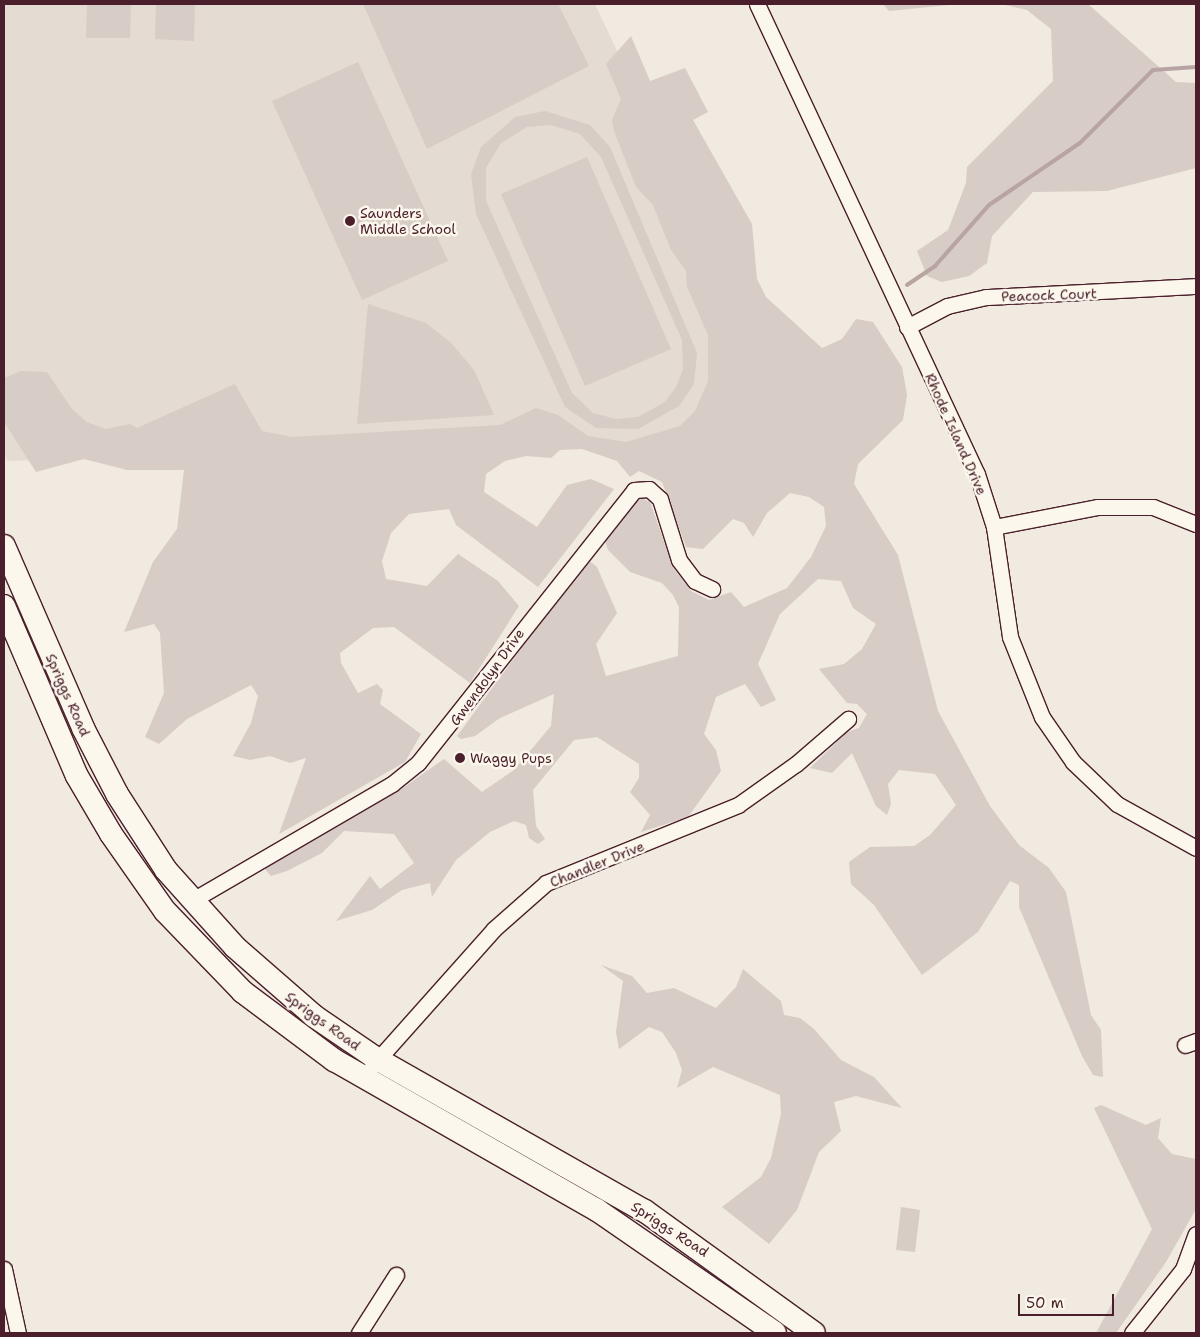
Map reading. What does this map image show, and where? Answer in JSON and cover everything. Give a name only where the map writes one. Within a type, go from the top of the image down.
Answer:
[{"type":"main road","name":"Spriggs Road","points":[[4,546],[104,772],[142,837],[191,901],[272,983],[378,1059],[645,1212],[814,1333]]},
{"type":"main road","name":"Spriggs Road","points":[[4,606],[77,776],[152,893],[243,992],[363,1078],[596,1210],[776,1333]]},
{"type":"street","name":"Rhode Island Drive","points":[[756,4],[977,474],[994,527],[1010,637],[1028,689],[1054,736],[1117,804],[1196,848]]},
{"type":"street","name":"Peacock Court","points":[[907,326],[947,306],[986,297],[1196,286]]},
{"type":"street","name":"Gwendolyn Drive","points":[[191,901],[392,784],[418,763],[634,490],[648,489],[660,499],[679,560],[696,581],[712,589]]},
{"type":"street","points":[[994,527],[1098,507],[1153,507],[1196,524]]},
{"type":"street","name":"Chandler Drive","points":[[363,1078],[494,929],[546,883],[738,805],[796,764],[848,719]]},
{"type":"street","points":[[1132,1333],[1183,1269],[1196,1234]]},
{"type":"street","points":[[4,1269],[18,1333]]},
{"type":"street","points":[[359,1333],[396,1275]]},
{"type":"shaded area","name":"Saunders Middle School","points":[[4,4],[595,4],[798,437],[7,461],[4,453]]},
{"type":"shaded area","points":[[87,4],[131,4],[130,38],[86,38]]},
{"type":"shaded area","points":[[156,4],[195,4],[194,41],[155,39]]},
{"type":"shaded area","points":[[363,4],[558,4],[589,66],[427,149]]},
{"type":"shaded area","points":[[883,4],[959,4],[889,11]]},
{"type":"shaded area","points":[[1001,4],[1088,4],[1176,82],[1196,83],[1196,168],[1107,191],[1033,192],[992,236],[987,263],[969,276],[942,282],[927,276],[917,251],[948,230],[966,183],[967,167],[1053,81],[1051,29],[1027,10]]},
{"type":"shaded area","points":[[631,36],[650,81],[685,68],[708,112],[693,120],[752,224],[757,279],[766,297],[822,348],[842,339],[856,319],[873,322],[902,367],[907,395],[903,420],[858,464],[854,484],[898,555],[938,711],[990,806],[1019,845],[1049,868],[1066,892],[1091,1015],[1101,1030],[1103,1077],[1093,1075],[1082,1056],[1019,907],[1019,885],[1010,881],[978,932],[922,975],[874,905],[851,884],[849,862],[870,847],[914,846],[930,835],[956,805],[935,774],[899,770],[888,784],[891,804],[887,815],[876,806],[852,753],[832,773],[810,768],[847,732],[859,728],[867,714],[857,704],[847,703],[819,669],[844,664],[862,649],[876,624],[853,608],[841,581],[818,579],[780,614],[758,664],[776,700],[761,707],[745,684],[716,697],[704,734],[716,750],[721,771],[688,817],[641,832],[650,815],[630,792],[639,778],[639,764],[597,737],[574,740],[533,790],[536,826],[545,839],[538,844],[529,838],[526,825],[514,821],[490,832],[456,860],[432,897],[430,883],[402,890],[372,910],[336,921],[370,876],[380,889],[414,863],[394,834],[344,831],[322,853],[287,871],[271,876],[263,867],[400,790],[444,759],[482,792],[514,770],[551,726],[554,694],[500,718],[475,736],[461,739],[457,736],[587,559],[597,567],[617,613],[596,644],[606,676],[678,656],[679,607],[673,595],[662,583],[630,572],[608,550],[604,538],[627,504],[639,497],[650,502],[674,569],[691,591],[709,600],[731,592],[744,607],[787,588],[811,557],[826,526],[824,507],[809,497],[790,493],[767,513],[753,537],[744,523],[733,519],[703,549],[686,547],[662,482],[639,471],[630,477],[617,461],[582,449],[560,450],[551,458],[526,456],[505,461],[486,474],[484,492],[537,527],[567,485],[591,479],[614,489],[538,587],[456,525],[449,509],[409,514],[391,533],[382,561],[386,579],[427,586],[458,554],[498,581],[519,606],[470,683],[394,627],[373,628],[340,653],[341,663],[358,693],[377,684],[383,690],[380,704],[421,734],[405,762],[279,834],[306,758],[290,763],[270,756],[250,760],[233,756],[251,723],[258,696],[251,685],[187,719],[159,744],[145,737],[164,693],[160,633],[154,624],[124,632],[153,562],[177,529],[184,470],[127,470],[84,459],[36,472],[4,422],[4,378],[21,371],[47,372],[72,409],[87,422],[106,429],[130,424],[137,428],[235,384],[262,431],[292,437],[500,425],[536,408],[558,415],[588,436],[626,442],[680,426],[695,411],[708,381],[708,335],[687,287],[686,271],[671,250],[653,205],[636,187],[614,131],[612,120],[621,99],[606,64]]},
{"type":"shaded area","points":[[358,62],[448,261],[362,300],[272,101]]},
{"type":"shaded area","points":[[545,111],[590,125],[610,147],[697,353],[694,384],[679,406],[638,429],[596,428],[565,407],[476,214],[471,174],[481,147],[515,117]],"holes":[[[551,125],[580,134],[601,157],[682,340],[683,369],[676,387],[665,402],[638,417],[616,419],[593,413],[572,393],[486,201],[486,168],[501,143],[527,127]]]},
{"type":"shaded area","points":[[587,157],[671,349],[585,386],[501,194]]},
{"type":"shaded area","points":[[368,304],[426,323],[451,343],[474,370],[494,415],[357,424]]},
{"type":"shaded area","points":[[601,965],[632,976],[647,993],[674,988],[716,1008],[736,987],[743,969],[781,1001],[784,1015],[800,1018],[814,1029],[841,1060],[874,1077],[902,1108],[856,1096],[834,1102],[841,1131],[819,1152],[797,1210],[769,1244],[722,1207],[761,1177],[771,1158],[781,1114],[780,1095],[713,1067],[677,1088],[682,1070],[676,1053],[662,1032],[649,1027],[619,1049],[616,1032],[623,981]]},
{"type":"shaded area","points":[[1101,1105],[1146,1125],[1161,1118],[1158,1138],[1172,1154],[1196,1159],[1196,1209],[1166,1262],[1116,1333],[1096,1333],[1152,1229],[1094,1108]]},
{"type":"shaded area","points":[[901,1207],[920,1210],[915,1252],[896,1250]]},
{"type":"waterway","points":[[907,285],[935,266],[989,205],[1080,143],[1153,70],[1196,67]]},
{"type":"place","name":"Saunders Middle School","points":[[350,221]]},
{"type":"place","name":"Waggy Pups","points":[[460,758]]}]
